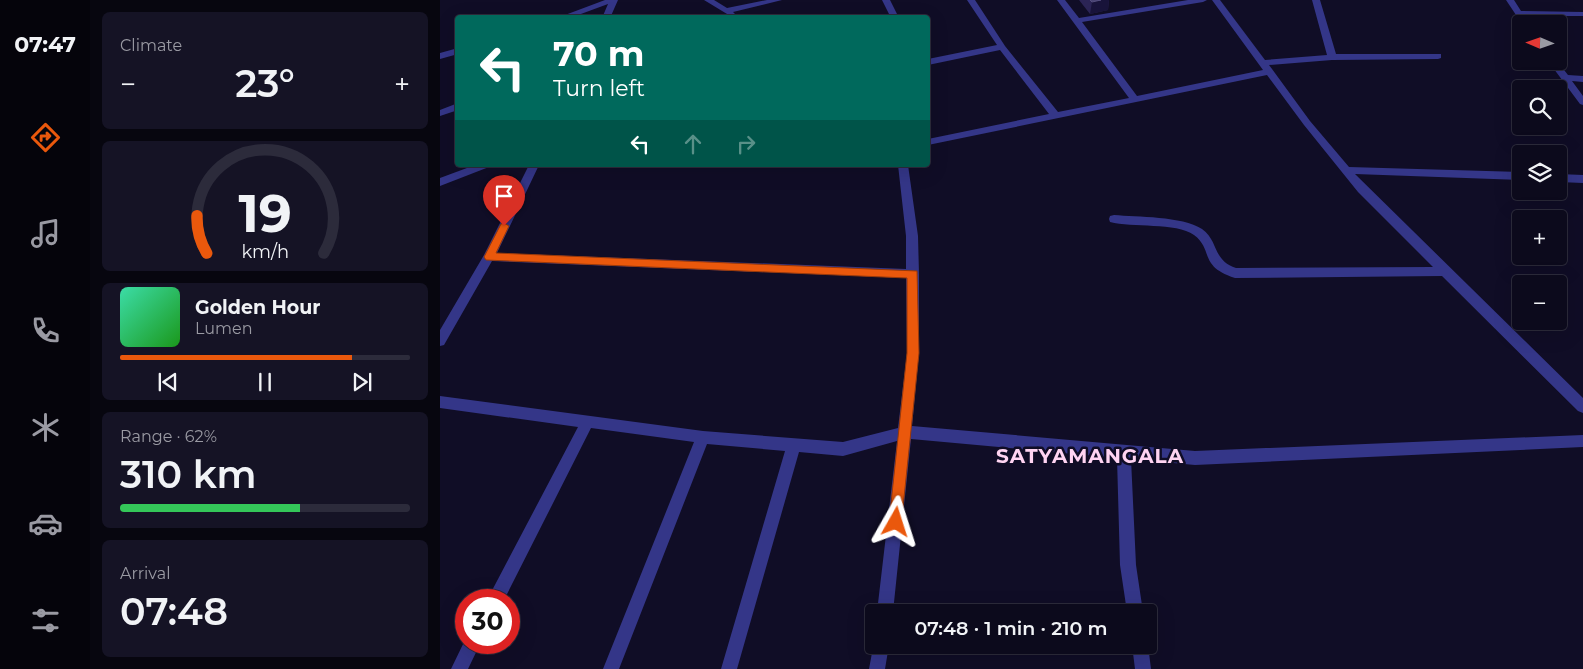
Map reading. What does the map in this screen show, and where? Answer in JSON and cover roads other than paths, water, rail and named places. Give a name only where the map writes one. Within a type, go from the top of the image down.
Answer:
[{"type":"street","points":[[570,15],[614,0]]},
{"type":"street","points":[[607,15],[614,0]]},
{"type":"street","points":[[708,0],[732,15]]},
{"type":"street","points":[[726,11],[778,0]]},
{"type":"street","points":[[886,0],[894,15]]},
{"type":"street","points":[[971,0],[1002,48],[1055,115]]},
{"type":"street","points":[[1061,0],[1134,98]]},
{"type":"street","points":[[1076,21],[1203,0]]},
{"type":"street","points":[[1216,0],[1266,68],[1362,189],[1583,407]]},
{"type":"street","points":[[1316,0],[1332,57]]},
{"type":"street","points":[[1510,0],[1518,13],[1583,14]]},
{"type":"street","points":[[930,62],[1002,48]]},
{"type":"street","points":[[440,56],[455,52]]},
{"type":"street","points":[[930,142],[1266,68],[1332,57],[1438,56]]},
{"type":"street","points":[[1558,70],[1583,102]]},
{"type":"street","points":[[1564,78],[1583,79]]},
{"type":"street","points":[[440,113],[455,107]]},
{"type":"street","points":[[440,182],[480,167]]},
{"type":"street","points":[[440,341],[490,257],[533,167]]},
{"type":"street","points":[[886,604],[913,353],[912,236],[903,167]]},
{"type":"street","points":[[1347,170],[1512,176]]},
{"type":"street","points":[[1567,178],[1583,179]]},
{"type":"street","points":[[1114,219],[1185,227],[1197,231],[1204,238],[1214,261],[1223,270],[1235,273],[1445,271]]},
{"type":"street","points":[[490,257],[913,274]]},
{"type":"street","points":[[440,402],[703,437],[843,449],[905,432],[1124,450],[1195,458],[1583,441]]},
{"type":"street","points":[[501,589],[588,422]]},
{"type":"street","points":[[611,669],[703,437]]},
{"type":"street","points":[[729,669],[794,445]]},
{"type":"street","points":[[1124,450],[1128,566],[1134,604]]},
{"type":"street","points":[[460,669],[467,654]]},
{"type":"street","points":[[877,669],[880,654]]},
{"type":"street","points":[[1141,654],[1143,669]]},
{"type":"district","name":"SATYAMANGALA","points":[[1090,456]]}]
